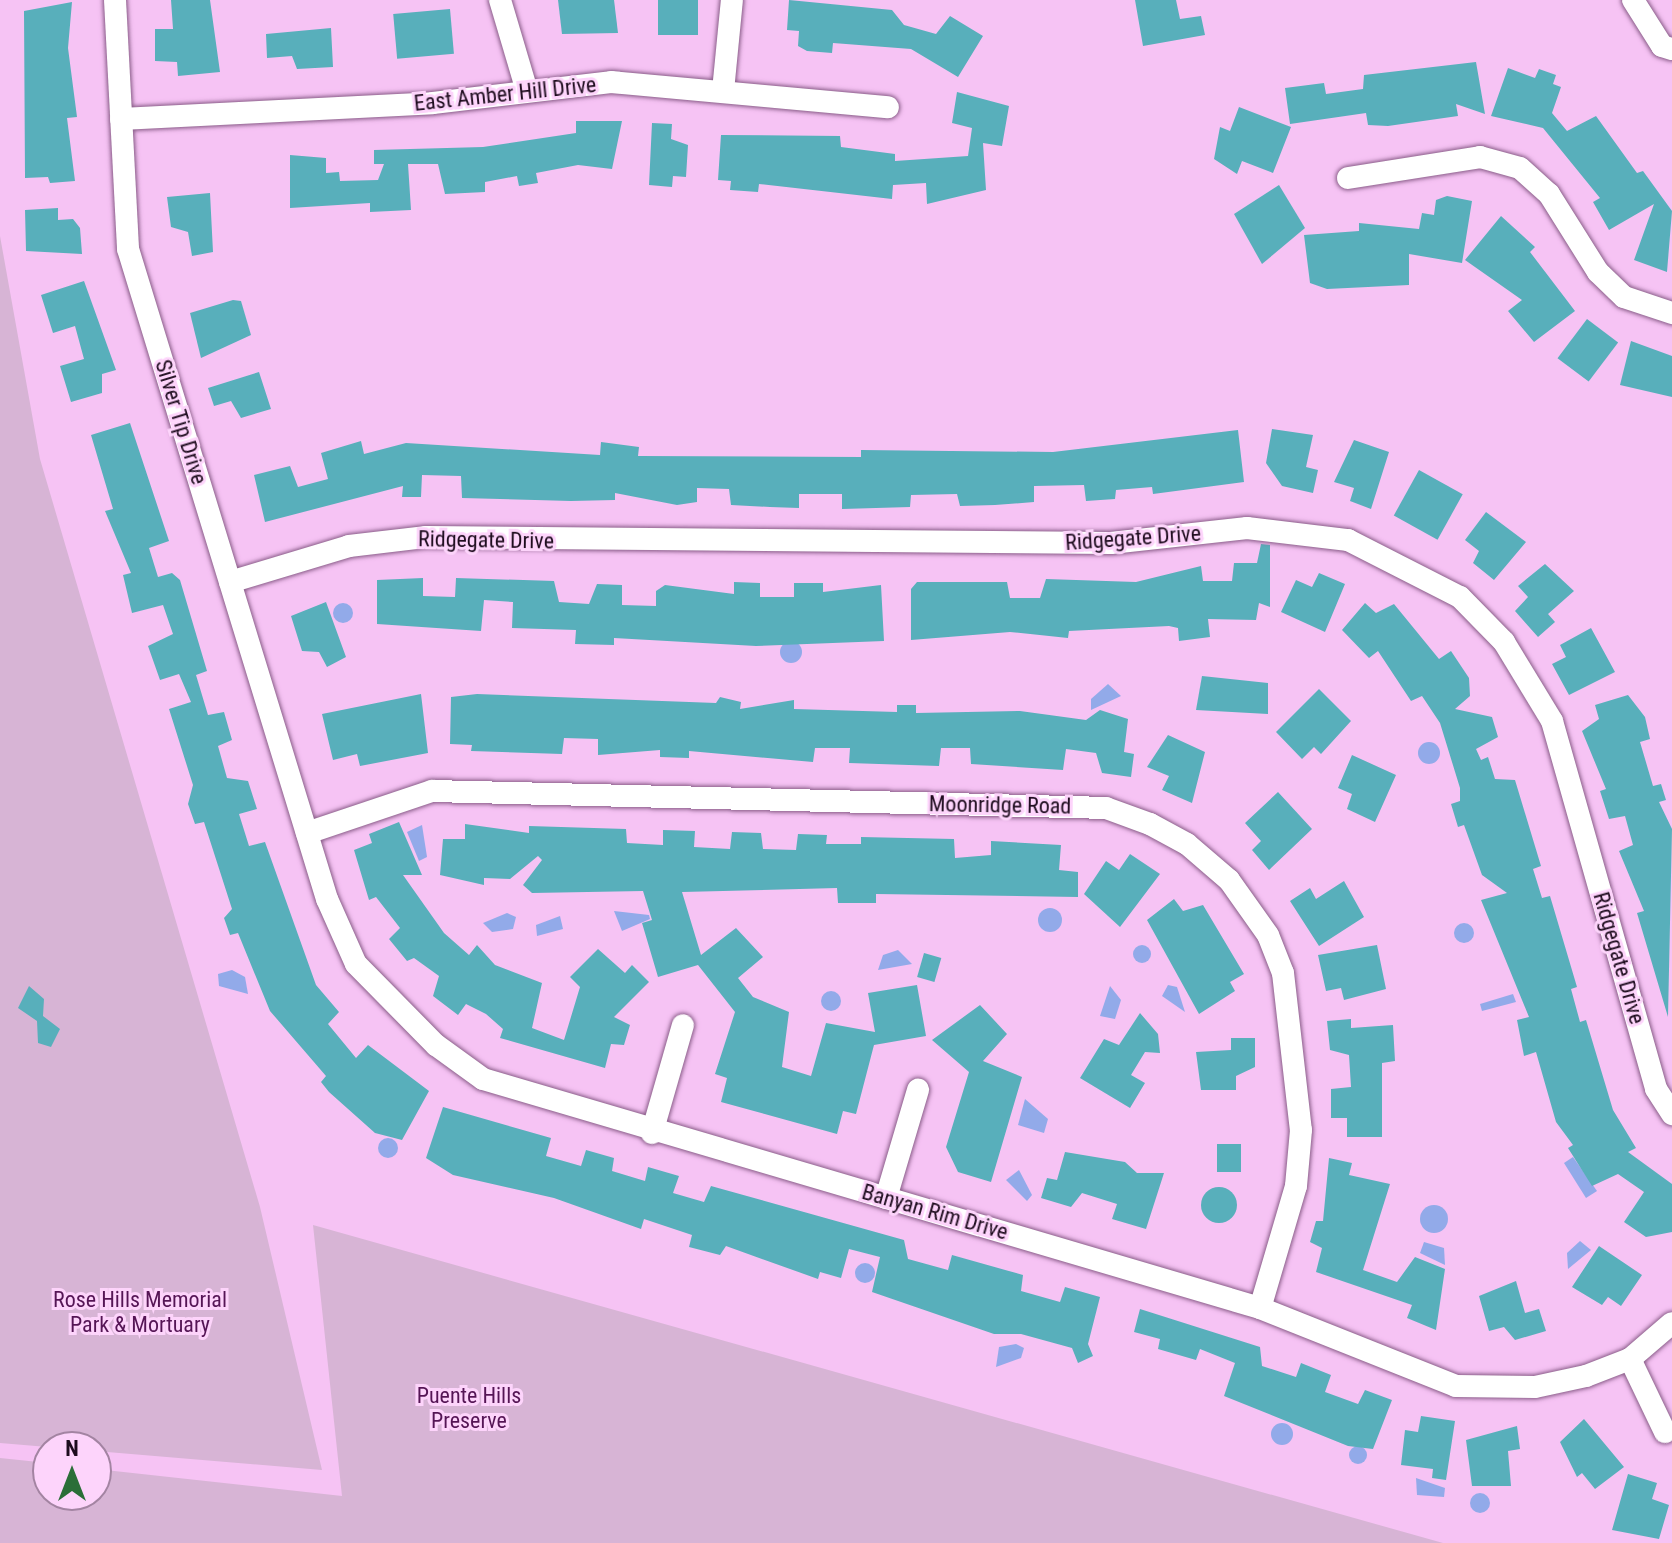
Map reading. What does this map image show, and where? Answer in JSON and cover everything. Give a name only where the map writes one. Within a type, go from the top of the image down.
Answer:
[{"type":"street","name":"Silver Tip Drive","points":[[115,0],[128,249],[307,833]]},
{"type":"street","points":[[500,0],[527,91]]},
{"type":"street","points":[[723,91],[732,0]]},
{"type":"street","points":[[1633,0],[1662,46],[1672,49]]},
{"type":"street","name":"East Amber Hill Drive","points":[[121,119],[433,103],[611,82],[888,107]]},
{"type":"street","points":[[1348,178],[1480,157],[1520,168],[1549,194],[1616,289],[1672,313]]},
{"type":"street","name":"Ridgegate Drive","points":[[230,582],[349,546],[426,537],[1095,543],[1247,528],[1348,540],[1460,597],[1504,642],[1552,721],[1656,1089],[1672,1114]]},
{"type":"street","name":"Moonridge Road","points":[[307,833],[432,791],[1106,808],[1150,824],[1229,880],[1268,935],[1283,973],[1301,1130],[1296,1186],[1260,1308]]},
{"type":"street","name":"Banyan Rim Drive","points":[[307,833],[356,964],[436,1045],[483,1079],[652,1133],[1260,1308],[1456,1386],[1535,1387],[1630,1359],[1672,1323]]},
{"type":"street","points":[[652,1133],[683,1025]]},
{"type":"street","points":[[886,1198],[918,1090]]},
{"type":"street","points":[[1630,1359],[1665,1432]]},
{"type":"green space","name":"Rose Hills Memorial Park & Mortuary","points":[[0,236],[40,459],[260,1207],[322,1470],[112,1452],[112,1431],[32,1431],[32,1446],[0,1443]]},
{"type":"green space","name":"Puente Hills Preserve","points":[[313,1225],[1443,1543],[0,1543],[0,1458],[32,1461],[32,1511],[112,1511],[112,1471],[342,1496]]},
{"type":"water","points":[[343,603],[350,606],[353,613],[350,620],[343,623],[336,620],[333,613],[336,606]]},
{"type":"water","points":[[791,641],[799,644],[802,652],[799,660],[791,663],[783,660],[780,652],[783,644]]},
{"type":"water","points":[[1108,684],[1121,696],[1091,710],[1091,699]]},
{"type":"water","points":[[1429,742],[1437,745],[1440,753],[1437,761],[1429,764],[1421,761],[1418,753],[1421,745]]},
{"type":"water","points":[[422,825],[427,857],[419,861],[407,832]]},
{"type":"water","points":[[1050,908],[1061,915],[1062,920],[1055,931],[1050,932],[1039,925],[1038,920],[1045,909]]},
{"type":"water","points":[[614,911],[649,915],[650,919],[622,931]]},
{"type":"water","points":[[507,913],[516,917],[513,929],[492,932],[483,923]]},
{"type":"water","points":[[560,916],[563,929],[537,936],[536,925]]},
{"type":"water","points":[[1464,923],[1471,926],[1474,933],[1471,940],[1464,943],[1457,940],[1454,933],[1457,926]]},
{"type":"water","points":[[1142,945],[1151,954],[1142,963],[1133,954]]},
{"type":"water","points":[[898,950],[912,964],[878,970],[883,955]]},
{"type":"water","points":[[232,970],[245,977],[248,994],[219,986],[218,974]]},
{"type":"water","points":[[1168,985],[1177,987],[1185,1012],[1162,996]]},
{"type":"water","points":[[1110,986],[1121,1000],[1115,1019],[1100,1016]]},
{"type":"water","points":[[831,991],[838,994],[841,1001],[838,1008],[831,1011],[824,1008],[821,1001],[824,994]]},
{"type":"water","points":[[1513,994],[1516,1002],[1482,1011],[1480,1004]]},
{"type":"water","points":[[1025,1099],[1048,1119],[1044,1133],[1018,1125]]},
{"type":"water","points":[[388,1138],[395,1141],[398,1148],[395,1155],[388,1158],[381,1155],[378,1148],[381,1141]]},
{"type":"water","points":[[1573,1157],[1597,1191],[1586,1198],[1564,1163]]},
{"type":"water","points":[[1019,1170],[1032,1195],[1027,1201],[1006,1180]]},
{"type":"water","points":[[1434,1205],[1444,1209],[1448,1219],[1444,1229],[1434,1233],[1424,1229],[1420,1219],[1424,1209]]},
{"type":"water","points":[[1580,1241],[1591,1250],[1568,1269],[1567,1253]]},
{"type":"water","points":[[1424,1242],[1444,1248],[1445,1265],[1420,1253]]},
{"type":"water","points":[[865,1263],[872,1266],[875,1273],[872,1280],[865,1283],[858,1280],[855,1273],[858,1266]]},
{"type":"water","points":[[1016,1344],[1024,1348],[1021,1358],[996,1367],[999,1347]]},
{"type":"water","points":[[1282,1423],[1290,1426],[1293,1434],[1290,1442],[1282,1445],[1274,1442],[1271,1434],[1274,1426]]},
{"type":"water","points":[[1354,1446],[1362,1446],[1367,1455],[1365,1462],[1354,1464],[1349,1459],[1349,1451]]},
{"type":"water","points":[[1416,1478],[1445,1488],[1444,1497],[1417,1495]]},
{"type":"water","points":[[1480,1493],[1487,1496],[1490,1503],[1487,1510],[1480,1513],[1473,1510],[1470,1503],[1473,1496]]},
{"type":"building","points":[[171,0],[210,0],[220,72],[178,76],[177,62],[155,61],[155,29],[173,29]]},
{"type":"building","points":[[558,0],[614,0],[618,33],[562,34]]},
{"type":"building","points":[[658,0],[698,0],[698,35],[658,35]]},
{"type":"building","points":[[789,0],[892,10],[904,25],[936,34],[950,16],[983,36],[958,77],[911,49],[833,43],[832,53],[807,51],[798,46],[799,31],[787,30]]},
{"type":"building","points":[[1135,0],[1176,0],[1180,19],[1201,16],[1205,35],[1143,46]]},
{"type":"building","points":[[72,2],[68,48],[77,117],[67,118],[75,181],[50,183],[48,177],[25,178],[24,11]]},
{"type":"building","points":[[450,9],[454,54],[397,59],[393,14]]},
{"type":"building","points":[[331,28],[333,67],[297,69],[292,56],[267,58],[266,34]]},
{"type":"building","points":[[1476,62],[1485,114],[1456,104],[1458,116],[1388,126],[1368,125],[1366,113],[1290,124],[1285,88],[1324,83],[1326,94],[1363,89],[1364,75]]},
{"type":"building","points":[[1508,68],[1535,78],[1539,69],[1556,75],[1553,84],[1561,87],[1552,113],[1567,131],[1596,116],[1637,173],[1643,171],[1672,211],[1667,272],[1634,260],[1654,204],[1609,230],[1593,202],[1600,198],[1543,128],[1491,116]]},
{"type":"building","points":[[957,92],[1009,106],[1002,146],[983,143],[986,190],[927,204],[926,183],[893,185],[892,199],[759,184],[758,192],[730,190],[731,181],[718,180],[721,135],[840,136],[841,147],[895,154],[895,161],[968,156],[972,128],[952,123]]},
{"type":"building","points":[[1239,107],[1291,127],[1273,173],[1242,161],[1237,174],[1214,159],[1220,127],[1230,131]]},
{"type":"building","points":[[576,121],[622,121],[612,169],[578,165],[536,173],[538,183],[519,186],[517,176],[485,182],[485,192],[445,194],[438,164],[408,164],[411,210],[370,212],[370,203],[290,208],[290,155],[326,158],[326,173],[339,172],[340,181],[378,180],[384,164],[374,164],[374,150],[483,147],[576,133]]},
{"type":"building","points":[[652,123],[672,124],[671,139],[688,145],[686,177],[673,176],[672,187],[649,185]]},
{"type":"building","points":[[1279,185],[1305,228],[1262,264],[1234,214]]},
{"type":"building","points":[[210,193],[213,252],[192,256],[188,232],[171,227],[167,197]]},
{"type":"building","points":[[1447,196],[1472,201],[1462,263],[1409,254],[1409,285],[1327,289],[1310,283],[1304,235],[1359,231],[1359,223],[1419,229],[1422,213],[1434,215],[1436,200]]},
{"type":"building","points":[[58,208],[58,220],[73,219],[80,228],[82,254],[26,251],[25,210]]},
{"type":"building","points":[[1501,216],[1535,247],[1530,252],[1575,311],[1534,342],[1508,311],[1522,300],[1465,260]]},
{"type":"building","points":[[84,281],[116,370],[102,374],[102,393],[71,402],[60,366],[84,359],[75,326],[53,333],[41,295]]},
{"type":"building","points":[[233,300],[241,301],[251,335],[201,358],[190,313]]},
{"type":"building","points":[[1587,319],[1618,342],[1589,382],[1558,358]]},
{"type":"building","points":[[1631,341],[1672,356],[1672,397],[1620,385]]},
{"type":"building","points":[[259,372],[271,409],[241,418],[231,401],[214,406],[208,388]]},
{"type":"building","points":[[130,423],[169,541],[149,548],[158,577],[172,573],[180,580],[207,671],[196,675],[208,715],[224,712],[232,740],[218,746],[227,778],[248,781],[257,809],[239,814],[249,846],[265,842],[316,985],[339,1012],[328,1024],[356,1058],[368,1045],[429,1091],[402,1140],[375,1133],[329,1092],[321,1082],[326,1076],[270,1011],[238,933],[230,935],[224,918],[232,909],[204,822],[195,824],[188,804],[193,785],[169,709],[191,702],[179,674],[160,680],[148,646],[173,634],[163,605],[132,613],[123,575],[131,573],[105,511],[113,509],[91,435]]},
{"type":"building","points":[[1272,429],[1313,435],[1306,467],[1318,470],[1313,493],[1282,486],[1266,463]]},
{"type":"building","points":[[1238,430],[1244,482],[1153,494],[1152,487],[1116,490],[1115,499],[1086,501],[1084,485],[1034,486],[1034,502],[960,506],[957,494],[911,495],[910,507],[842,509],[842,494],[799,494],[799,508],[770,507],[731,505],[729,489],[697,488],[697,502],[677,505],[615,493],[615,500],[462,498],[461,476],[422,475],[421,497],[402,497],[403,486],[265,522],[254,475],[290,466],[298,487],[328,479],[321,453],[361,441],[364,454],[406,443],[600,455],[601,442],[639,447],[638,456],[861,457],[861,450],[1053,452]]},
{"type":"building","points":[[1354,440],[1389,452],[1371,509],[1350,501],[1354,488],[1334,482]]},
{"type":"building","points":[[1419,470],[1463,494],[1438,540],[1394,515]]},
{"type":"building","points":[[1486,512],[1526,542],[1494,580],[1473,563],[1479,551],[1465,540]]},
{"type":"building","points":[[1261,544],[1270,545],[1270,607],[1259,603],[1256,620],[1208,619],[1210,637],[1179,641],[1178,628],[1169,626],[1069,631],[1068,638],[1010,632],[911,640],[911,589],[917,582],[1007,582],[1010,598],[1040,598],[1046,579],[1136,582],[1201,566],[1203,581],[1232,581],[1234,563],[1257,563]]},
{"type":"building","points":[[1545,564],[1574,591],[1548,614],[1555,622],[1538,637],[1515,611],[1528,597],[1518,586]]},
{"type":"building","points":[[1319,573],[1345,584],[1325,632],[1281,612],[1296,580],[1312,587]]},
{"type":"building","points":[[423,578],[423,596],[455,597],[456,578],[554,581],[559,602],[589,604],[597,584],[622,585],[622,605],[656,606],[656,591],[665,585],[734,594],[734,582],[760,583],[760,597],[794,597],[794,583],[823,583],[823,592],[881,585],[884,641],[756,646],[614,638],[614,645],[575,644],[576,630],[512,628],[513,602],[484,600],[481,631],[377,624],[377,580]]},
{"type":"building","points":[[326,602],[346,657],[327,667],[319,652],[302,651],[291,616]]},
{"type":"building","points":[[1365,603],[1376,613],[1394,604],[1439,659],[1451,651],[1469,678],[1470,696],[1455,709],[1492,717],[1498,737],[1476,749],[1481,760],[1488,757],[1495,779],[1515,780],[1541,866],[1533,869],[1542,898],[1550,896],[1577,987],[1571,989],[1580,1022],[1586,1020],[1613,1110],[1636,1148],[1628,1152],[1672,1184],[1672,1232],[1646,1237],[1624,1222],[1644,1192],[1618,1174],[1592,1186],[1568,1148],[1573,1145],[1556,1122],[1536,1052],[1524,1056],[1517,1020],[1529,1017],[1481,900],[1507,893],[1482,875],[1464,825],[1458,827],[1451,804],[1460,801],[1460,788],[1440,723],[1422,696],[1411,701],[1378,651],[1369,658],[1342,630]]},
{"type":"building","points":[[1591,628],[1615,672],[1569,695],[1552,664],[1566,657],[1560,645]]},
{"type":"building","points":[[1202,676],[1268,683],[1268,714],[1196,710]]},
{"type":"building","points":[[1319,689],[1351,721],[1321,754],[1314,747],[1302,759],[1276,732]]},
{"type":"building","points":[[421,694],[428,753],[360,766],[357,754],[333,760],[322,714]]},
{"type":"building","points":[[477,694],[716,703],[720,697],[741,702],[740,709],[794,700],[794,709],[897,712],[897,705],[916,705],[916,713],[1020,711],[1086,720],[1100,710],[1128,719],[1124,752],[1134,754],[1131,777],[1102,773],[1096,753],[1066,749],[1063,770],[971,764],[970,748],[941,748],[939,766],[849,763],[850,748],[815,748],[813,762],[689,751],[689,758],[660,757],[660,750],[598,755],[598,739],[564,738],[562,754],[471,751],[472,745],[450,744],[451,697]]},
{"type":"building","points":[[1628,695],[1645,717],[1650,739],[1640,742],[1653,786],[1661,784],[1666,800],[1659,802],[1672,829],[1668,1017],[1637,913],[1644,911],[1619,851],[1633,845],[1625,816],[1609,819],[1600,791],[1606,789],[1582,731],[1599,719],[1595,705]]},
{"type":"building","points":[[1168,735],[1205,752],[1192,803],[1162,790],[1169,776],[1147,767]]},
{"type":"building","points":[[1352,755],[1396,775],[1375,822],[1347,809],[1352,794],[1338,788]]},
{"type":"building","points":[[1278,792],[1312,829],[1269,870],[1252,850],[1261,841],[1245,823]]},
{"type":"building","points":[[399,822],[422,875],[403,875],[444,933],[469,955],[477,945],[495,965],[542,983],[532,1028],[564,1040],[580,987],[570,977],[598,949],[625,973],[632,965],[649,982],[614,1017],[630,1025],[624,1045],[611,1044],[605,1068],[500,1038],[503,1029],[486,1014],[466,1004],[458,1015],[433,996],[439,976],[414,958],[407,961],[389,939],[400,928],[376,897],[369,900],[354,850],[372,843],[369,834]]},
{"type":"building","points":[[465,824],[529,833],[529,826],[626,829],[627,843],[663,845],[663,830],[695,831],[694,847],[730,849],[732,832],[761,833],[763,849],[796,850],[798,834],[827,835],[826,844],[861,844],[861,837],[954,839],[955,858],[991,855],[991,841],[1061,845],[1059,870],[1078,872],[1078,897],[876,894],[876,903],[838,903],[837,888],[682,892],[701,955],[736,928],[763,957],[738,978],[753,997],[789,1012],[782,1067],[811,1076],[826,1023],[875,1032],[868,993],[917,985],[926,1036],[874,1045],[856,1114],[843,1111],[837,1134],[721,1102],[727,1078],[715,1074],[735,1012],[698,965],[658,977],[642,923],[652,920],[643,891],[532,893],[523,885],[542,860],[538,856],[510,879],[484,878],[484,885],[440,875],[443,839],[465,839]]},
{"type":"building","points":[[1130,854],[1160,874],[1120,927],[1084,894],[1106,861],[1119,870]]},
{"type":"building","points":[[1344,881],[1364,917],[1319,946],[1290,901],[1310,888],[1316,899]]},
{"type":"building","points":[[1174,899],[1183,911],[1203,905],[1244,974],[1230,982],[1235,991],[1199,1014],[1147,920]]},
{"type":"building","points":[[1377,945],[1386,989],[1344,1000],[1341,988],[1326,991],[1318,955]]},
{"type":"building","points":[[924,953],[941,958],[934,982],[917,977]]},
{"type":"building","points":[[29,986],[44,999],[43,1016],[60,1029],[51,1047],[38,1043],[37,1021],[18,1008]]},
{"type":"building","points":[[980,1005],[1007,1034],[983,1061],[1022,1077],[991,1182],[958,1172],[946,1147],[969,1072],[932,1040]]},
{"type":"building","points":[[1140,1013],[1158,1034],[1160,1053],[1145,1052],[1131,1075],[1145,1083],[1130,1108],[1080,1078],[1104,1039],[1119,1045]]},
{"type":"building","points":[[1351,1019],[1351,1028],[1393,1025],[1395,1061],[1382,1063],[1382,1137],[1347,1137],[1347,1118],[1331,1118],[1331,1089],[1351,1087],[1349,1055],[1330,1050],[1327,1021]]},
{"type":"building","points":[[1231,1038],[1255,1038],[1255,1067],[1236,1076],[1236,1090],[1201,1090],[1196,1052],[1231,1050]]},
{"type":"building","points":[[443,1107],[551,1138],[546,1156],[581,1166],[586,1150],[614,1158],[612,1171],[645,1181],[648,1167],[679,1176],[673,1193],[704,1202],[711,1186],[904,1240],[908,1259],[948,1270],[952,1255],[1023,1275],[1021,1291],[1060,1302],[1065,1287],[1100,1297],[1088,1344],[1093,1356],[1078,1363],[1072,1348],[1021,1334],[994,1334],[872,1292],[880,1257],[849,1249],[841,1278],[820,1272],[818,1279],[726,1246],[720,1255],[689,1247],[692,1235],[644,1219],[641,1229],[554,1198],[453,1175],[426,1158]]},
{"type":"building","points":[[1217,1144],[1241,1144],[1241,1172],[1217,1172]]},
{"type":"building","points":[[1065,1152],[1125,1162],[1137,1173],[1164,1173],[1146,1229],[1112,1219],[1117,1204],[1082,1193],[1071,1207],[1041,1198],[1047,1178],[1057,1180]]},
{"type":"building","points":[[1329,1158],[1352,1163],[1349,1175],[1390,1184],[1363,1270],[1397,1282],[1415,1257],[1445,1269],[1436,1330],[1407,1318],[1412,1305],[1316,1272],[1322,1248],[1310,1242],[1316,1221],[1323,1221]]},
{"type":"building","points":[[1219,1187],[1231,1193],[1237,1205],[1231,1217],[1219,1223],[1207,1217],[1201,1205],[1207,1193]]},
{"type":"building","points":[[1599,1246],[1642,1275],[1621,1306],[1608,1297],[1602,1305],[1572,1287]]},
{"type":"building","points":[[1516,1281],[1525,1313],[1539,1309],[1546,1331],[1515,1340],[1504,1327],[1489,1331],[1479,1296]]},
{"type":"building","points":[[1140,1309],[1260,1347],[1262,1366],[1296,1377],[1301,1363],[1331,1375],[1325,1392],[1358,1404],[1365,1390],[1392,1400],[1373,1449],[1348,1446],[1224,1396],[1235,1363],[1200,1349],[1196,1360],[1158,1349],[1160,1339],[1134,1332]]},
{"type":"building","points":[[1421,1416],[1455,1421],[1446,1480],[1432,1478],[1433,1469],[1401,1465],[1405,1430],[1418,1432]]},
{"type":"building","points":[[1584,1419],[1624,1467],[1595,1489],[1582,1473],[1577,1477],[1560,1442]]},
{"type":"building","points":[[1517,1426],[1520,1449],[1508,1451],[1511,1486],[1472,1486],[1466,1440]]},
{"type":"building","points":[[1628,1474],[1657,1483],[1652,1499],[1669,1505],[1659,1539],[1612,1530]]}]
